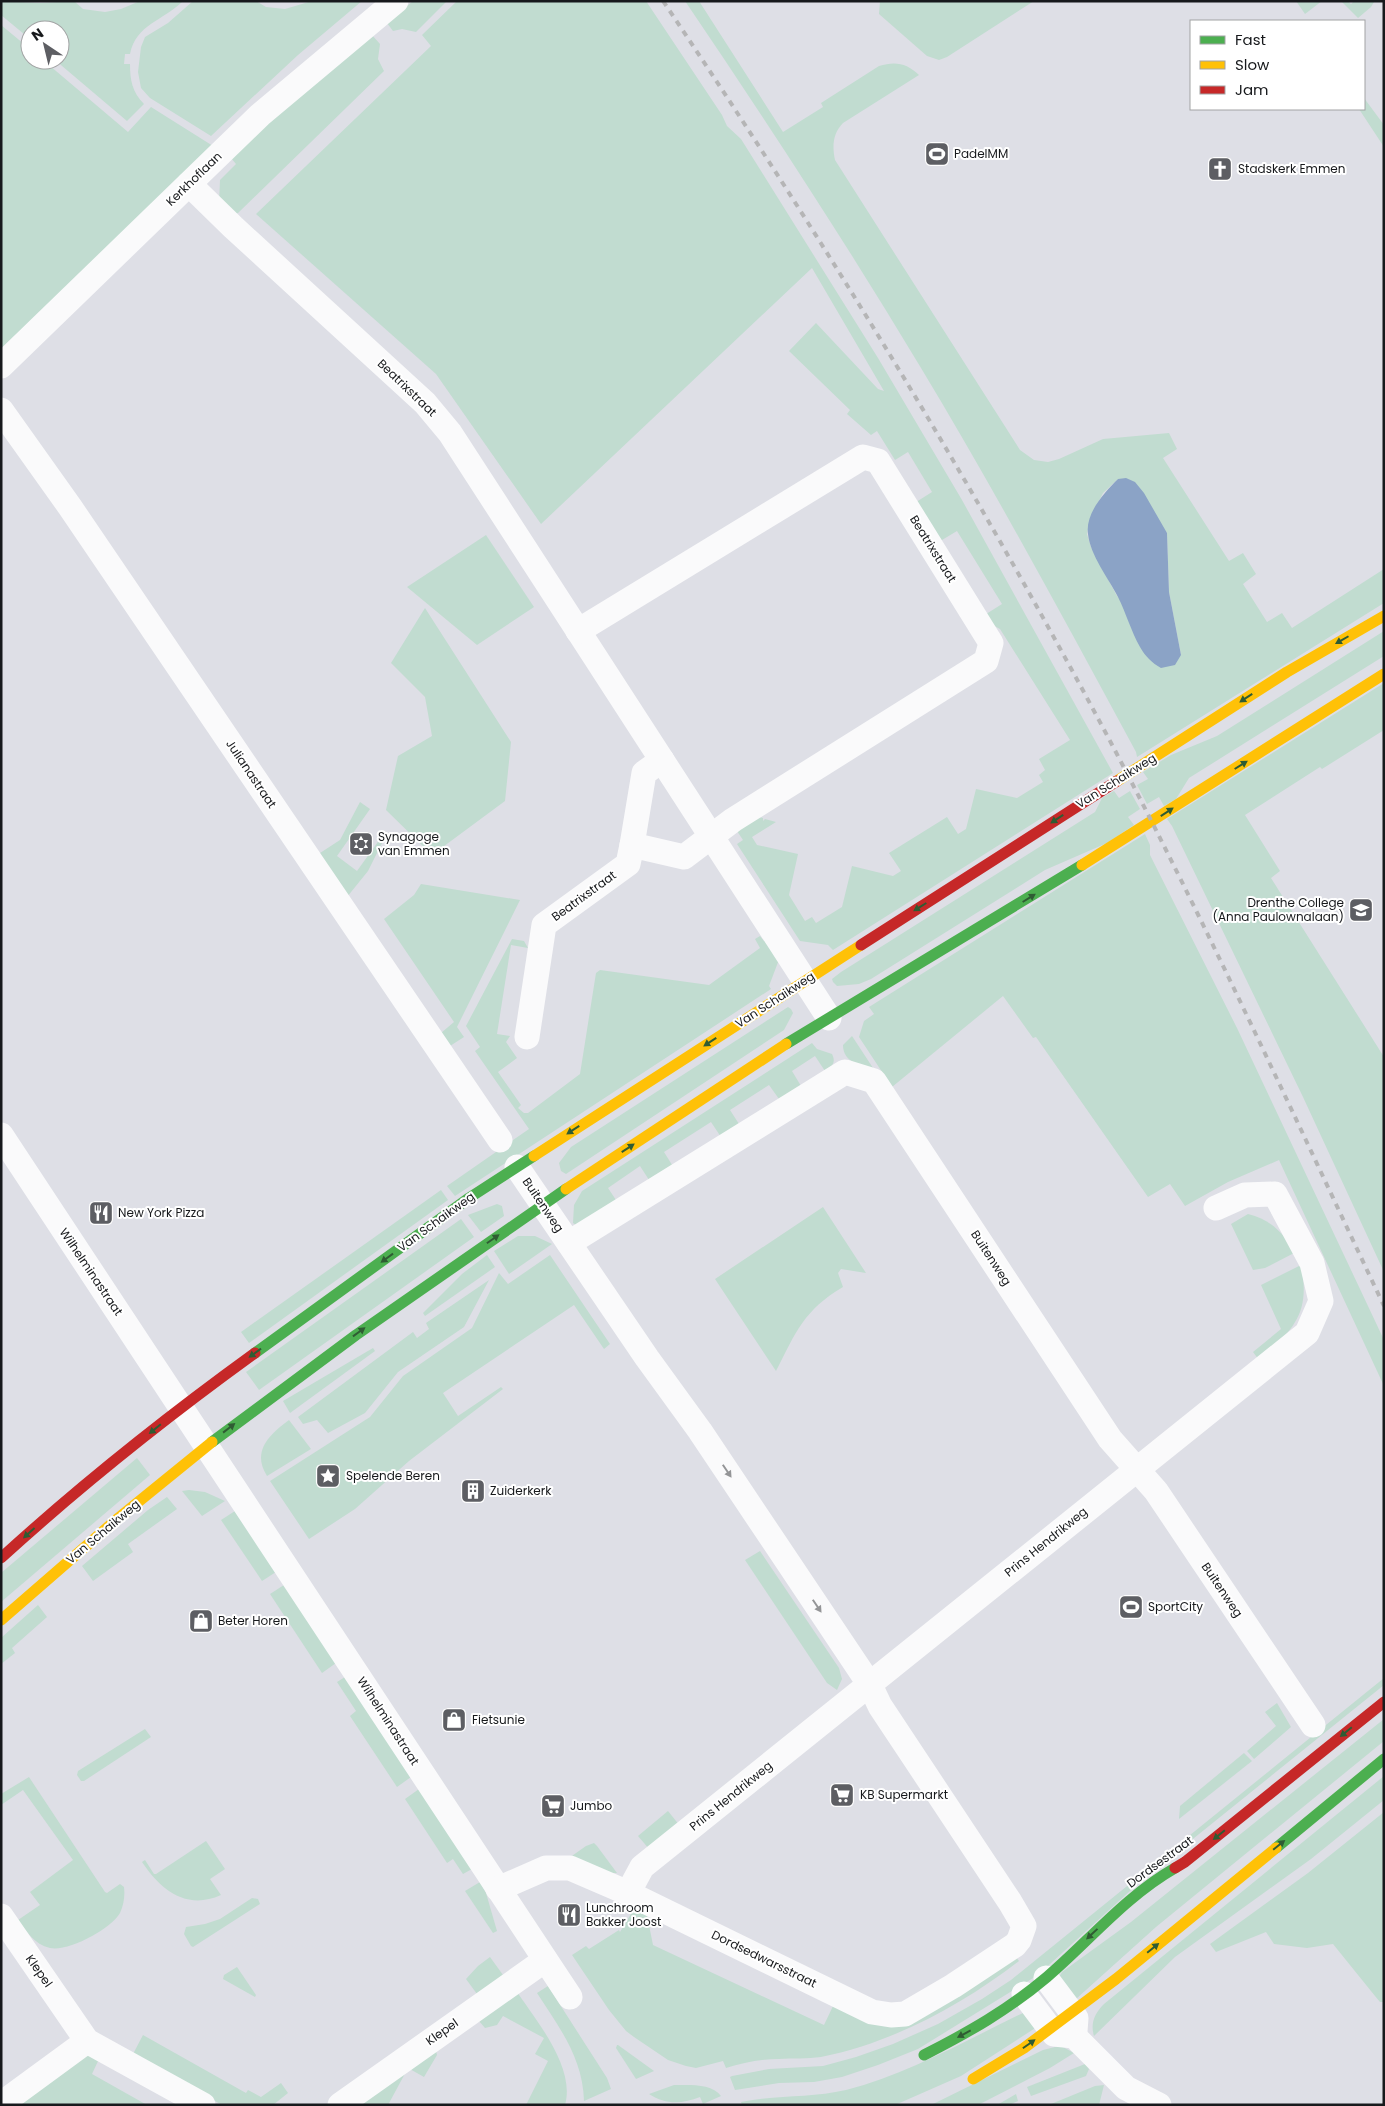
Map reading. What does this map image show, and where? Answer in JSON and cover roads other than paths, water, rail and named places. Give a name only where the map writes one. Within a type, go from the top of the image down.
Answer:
[{"type":"street","name":"Kerkhoflaan","points":[[1,366],[260,115],[396,1]]},
{"type":"street","name":"Beatrixstraat","points":[[189,184],[233,227],[425,403],[450,433],[829,1018]]},
{"type":"street","name":"Julianastraat","points":[[1,410],[70,507],[500,1140]]},
{"type":"street","name":"Beatrixstraat","points":[[578,631],[863,457],[878,461],[991,643],[986,661],[733,820],[684,857],[632,845]]},
{"type":"street","name":"Van Schaikweg","points":[[1,1558],[36,1526],[234,1367],[469,1198],[805,980],[1287,672],[1384,616]]},
{"type":"street","name":"Van Schaikweg","points":[[1,1620],[75,1555],[206,1446],[379,1318],[542,1204],[829,1018],[1144,828],[1384,674]]},
{"type":"street","name":"Beatrixstraat","points":[[527,1037],[544,925],[628,864],[644,773],[662,760]]},
{"type":"street","name":"Buitenweg","points":[[569,1243],[845,1072],[874,1081],[1110,1439],[1156,1491],[1313,1725]]},
{"type":"street","name":"Wilhelminastraat","points":[[1,1135],[181,1408]]},
{"type":"street","name":"Buitenweg","points":[[517,1167],[678,1404],[700,1431],[870,1685],[880,1706],[1010,1902],[1024,1926],[1019,1940]]},
{"type":"street","name":"Prins Hendrikweg","points":[[628,1893],[642,1867],[1307,1333],[1321,1301],[1312,1263],[1275,1194],[1245,1195],[1216,1208]]},
{"type":"street","points":[[181,1408],[206,1446]]},
{"type":"street","name":"Wilhelminastraat","points":[[206,1446],[570,1997]]},
{"type":"street","name":"Dordsestraat","points":[[924,2055],[987,2022],[1046,1978],[1152,1881],[1185,1862],[1384,1702]]},
{"type":"street","points":[[1024,1994],[1054,2034],[1073,2024],[1116,1979],[1384,1758]]},
{"type":"street","name":"Dordsedwarsstraat","points":[[498,1889],[546,1868],[570,1868],[628,1893],[872,2012],[891,2015],[905,2014],[928,2002],[999,1956],[1019,1940]]},
{"type":"street","name":"Klepel","points":[[4,1924],[87,2041],[203,2105]]},
{"type":"street","name":"Klepel","points":[[340,2105],[545,1960]]},
{"type":"street","points":[[1046,1978],[1073,2024],[1126,2088],[1159,2105]]},
{"type":"street","points":[[973,2079],[1050,2028]]},
{"type":"street","points":[[1,2104],[87,2041]]},
{"type":"water","points":[[1126,478],[1135,482],[1144,493],[1167,533],[1169,592],[1181,655],[1175,665],[1161,668],[1146,656],[1089,542],[1088,526],[1097,503],[1118,479]]},
{"type":"railway","points":[[663,1],[782,181],[896,364],[1058,644],[1181,879],[1384,1306]]},
{"type":"place","name":"PadelMM","points":[[937,154]]},
{"type":"place","name":"Stadskerk Emmen","points":[[1220,169]]},
{"type":"place","name":"Synagoge van Emmen","points":[[361,844]]},
{"type":"place","name":"Drenthe College (Anna Paulownalaan)","points":[[1361,910]]},
{"type":"place","name":"New York Pizza","points":[[101,1213]]},
{"type":"place","name":"Spelende Beren","points":[[328,1476]]},
{"type":"place","name":"Zuiderkerk","points":[[473,1491]]},
{"type":"place","name":"SportCity","points":[[1131,1607]]},
{"type":"place","name":"Beter Horen","points":[[201,1621]]},
{"type":"place","name":"Fietsunie","points":[[454,1720]]},
{"type":"place","name":"KB Supermarkt","points":[[842,1795]]},
{"type":"place","name":"Jumbo","points":[[553,1806]]},
{"type":"place","name":"Lunchroom Bakker Joost","points":[[569,1915]]}]
